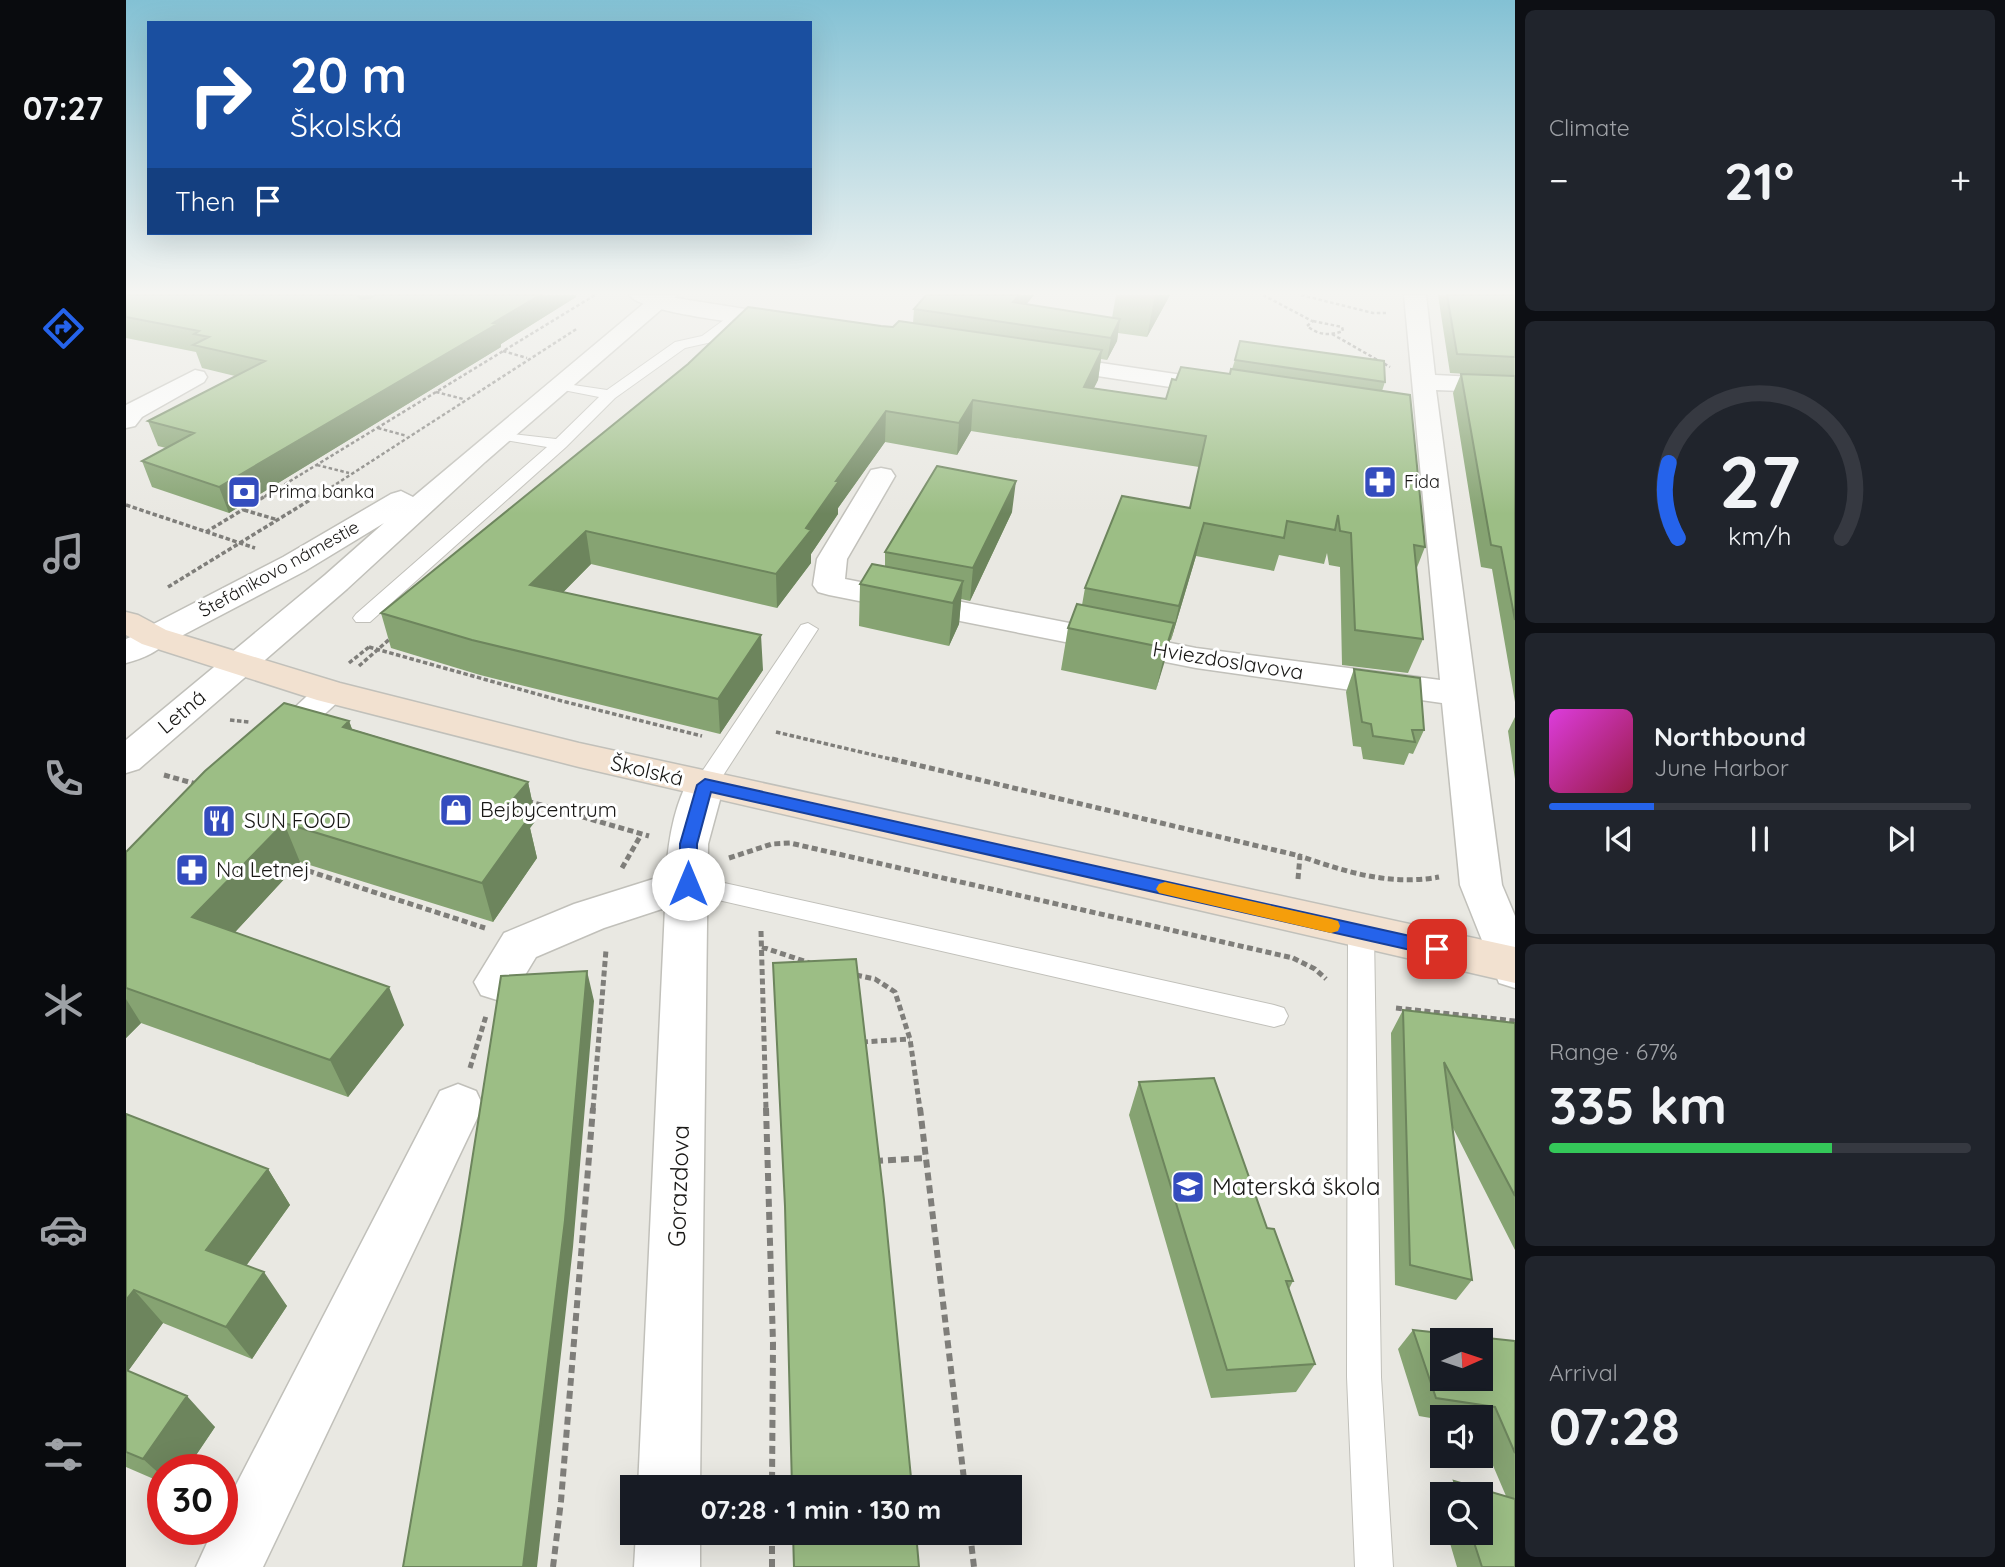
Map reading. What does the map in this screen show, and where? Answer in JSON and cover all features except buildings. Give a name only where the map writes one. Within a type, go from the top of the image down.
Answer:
[{"type":"main road","name":"Školská","points":[[135,637],[330,692],[705,785],[1514,967]]},
{"type":"street","name":"Štefánikovo námestie","points":[[238,664],[336,582],[577,368]]},
{"type":"street","points":[[1088,368],[1247,392]]},
{"type":"street","points":[[1420,368],[1481,884],[1514,967]]},
{"type":"street","points":[[126,420],[133,412],[195,377]]},
{"type":"street","points":[[1423,382],[1515,386]]},
{"type":"street","name":"Štefánikovo námestie","points":[[135,637],[294,564],[475,456]]},
{"type":"street","name":"Hviezdoslavova","points":[[881,476],[832,559],[829,585],[1195,658],[1460,694]]},
{"type":"street","name":"Letná","points":[[140,766],[238,664]]},
{"type":"street","points":[[220,790],[330,692]]},
{"type":"street","name":"Gorazdova","points":[[669,1475],[688,864],[705,785]]},
{"type":"street","points":[[497,982],[520,945],[608,910],[688,864]]},
{"type":"street","points":[[229,1567],[458,1106]]},
{"type":"street","points":[[667,1567],[668,1545]]},
{"type":"lane","points":[[362,618],[560,444],[610,395],[648,368]]},
{"type":"lane","points":[[558,385],[610,395]]},
{"type":"lane","points":[[500,435],[560,444]]},
{"type":"lane","points":[[705,785],[808,629]]},
{"type":"lane","points":[[688,864],[1274,1016]]},
{"type":"lane","points":[[1361,933],[1364,1377],[1374,1567]]},
{"type":"path","points":[[206,532],[474,368]]},
{"type":"path","points":[[168,587],[279,520],[512,368]]},
{"type":"path","points":[[436,392],[464,399]]},
{"type":"path","points":[[365,425],[408,436]]},
{"type":"path","points":[[317,465],[350,473]]},
{"type":"path","points":[[126,505],[267,551]]},
{"type":"path","points":[[244,510],[279,520]]},
{"type":"path","points":[[330,692],[396,633]]},
{"type":"path","points":[[369,647],[720,740],[749,726],[1300,856]]},
{"type":"path","points":[[140,766],[220,790]]},
{"type":"path","points":[[524,800],[641,835],[688,864],[732,859],[772,844],[790,843],[1293,958]]},
{"type":"path","points":[[553,1567],[562,1487],[610,890],[641,835]]},
{"type":"path","points":[[732,859],[741,862]]},
{"type":"path","points":[[288,864],[489,929]]},
{"type":"path","points":[[761,921],[772,1343],[772,1475]]},
{"type":"path","points":[[762,947],[817,966]]},
{"type":"path","points":[[852,974],[875,979],[895,992],[910,1039],[927,1158],[964,1475]]},
{"type":"path","points":[[458,1106],[497,982]]},
{"type":"path","points":[[861,1042],[910,1039]]},
{"type":"path","points":[[875,1161],[927,1158]]},
{"type":"path","points":[[772,1545],[772,1567]]},
{"type":"path","points":[[971,1545],[974,1567]]},
{"type":"slow traffic","points":[[1165,889],[1331,926]]},
{"type":"place","name":"Fida","points":[[1380,482]]},
{"type":"place","name":"Prima banka","points":[[244,492]]},
{"type":"place","name":"Bejbycentrum","points":[[456,810]]},
{"type":"place","name":"SUN FOOD","points":[[219,821]]},
{"type":"place","name":"Na Letnej","points":[[192,870]]},
{"type":"place","name":"Materská škola","points":[[1188,1187]]},
{"type":"route","points":[[688,884],[688,844],[705,785],[1437,949]]}]
